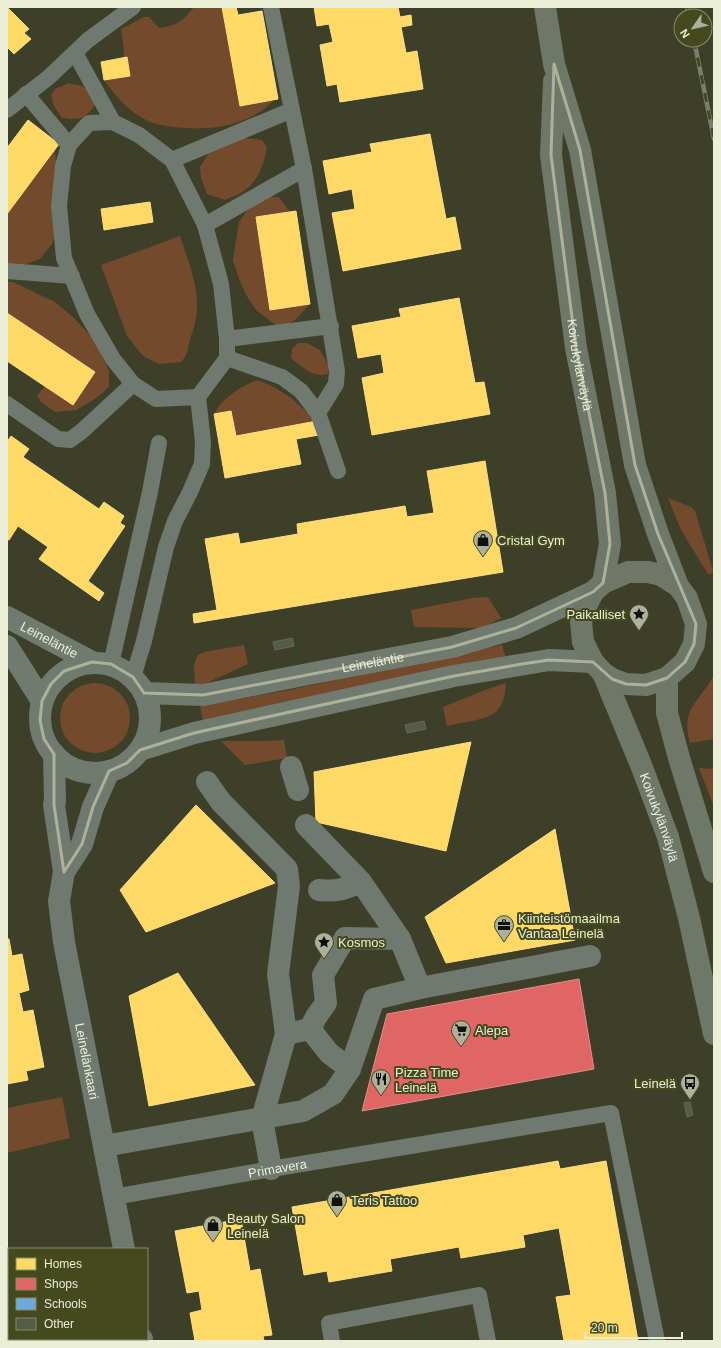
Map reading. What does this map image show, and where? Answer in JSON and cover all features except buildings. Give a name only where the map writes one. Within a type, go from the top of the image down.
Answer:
[{"type":"main road","name":"Koivukylänväylä","points":[[545,7],[554,64],[580,150],[635,465],[658,534],[678,586],[687,598],[696,624],[694,644],[685,662],[667,678],[646,685],[626,684],[612,679],[598,668]]},
{"type":"main road","name":"Koivukylänväylä","points":[[554,64],[551,155],[576,348],[605,493],[610,544],[598,588],[584,610],[581,622],[583,642],[598,668],[641,765],[668,837],[689,918],[714,1034]]},
{"type":"main road","name":"Koivukylänväylä","points":[[598,588],[628,572],[648,572],[661,575],[678,586]]},
{"type":"main road","name":"Leineläntie","points":[[139,685],[203,695],[452,646],[516,628],[598,588]]},
{"type":"main road","name":"Leineläntie","points":[[7,617],[102,663]]},
{"type":"main road","name":"Leineläntie","points":[[7,646],[42,701]]},
{"type":"main road","points":[[140,750],[194,734],[454,676],[549,660],[598,668]]},
{"type":"main road","points":[[102,663],[139,685],[150,713],[148,732],[140,750],[127,763],[109,771],[90,773],[69,766],[54,754],[44,739],[40,720],[42,701],[51,684],[64,671],[74,666],[102,663]]},
{"type":"main road","points":[[667,678],[667,713],[679,758],[714,872]]},
{"type":"street","name":"Leinelänkaari","points":[[54,754],[54,805],[64,872],[59,901],[64,942],[124,1248]]},
{"type":"street","points":[[291,767],[298,790]]},
{"type":"street","name":"Leinelänkaari","points":[[64,872],[82,844],[93,807],[109,771]]},
{"type":"street","points":[[207,782],[221,802],[304,888],[329,891],[342,890],[361,882]]},
{"type":"street","points":[[306,825],[361,882],[400,939],[420,988]]},
{"type":"street","points":[[271,1169],[262,1119],[286,1034],[278,974],[304,888]]},
{"type":"street","points":[[310,1029],[326,1003],[324,975],[345,938],[400,939]]},
{"type":"street","points":[[104,1146],[303,1111],[333,1094],[350,1069],[374,999],[420,988],[590,956]]},
{"type":"street","points":[[286,1034],[310,1029]]},
{"type":"street","points":[[310,1029],[329,1053],[350,1069]]},
{"type":"lane","points":[[7,110],[49,76],[88,40],[133,7]]},
{"type":"lane","points":[[271,7],[304,169],[338,371],[336,384],[318,413]]},
{"type":"lane","points":[[75,53],[113,122]]},
{"type":"lane","points":[[26,94],[69,145]]},
{"type":"lane","points":[[172,160],[292,110]]},
{"type":"lane","points":[[139,685],[144,641],[166,547],[175,521],[202,464],[203,442],[198,397],[227,358],[227,339],[221,284],[205,225],[172,160],[139,135],[113,122],[89,123],[69,145],[63,166],[59,206],[64,258],[86,314],[113,359],[133,384],[156,399],[198,397]]},
{"type":"lane","points":[[205,225],[304,169]]},
{"type":"lane","points":[[7,271],[72,276]]},
{"type":"lane","points":[[227,339],[331,326]]},
{"type":"lane","points":[[227,358],[282,377],[301,391],[318,413],[338,471]]},
{"type":"lane","points":[[7,404],[58,439],[70,440],[82,431],[133,384]]},
{"type":"lane","points":[[102,663],[150,492],[159,443]]},
{"type":"lane","name":"Primavera","points":[[114,1197],[271,1169],[610,1113],[657,1341]]},
{"type":"lane","points":[[332,1341],[329,1323],[479,1294],[489,1332]]},
{"type":"highlighted area","points":[[554,64],[580,150],[635,465],[658,534],[696,624],[694,644],[685,662],[667,678],[646,685],[626,684],[612,679],[593,662],[549,660],[522,664],[454,676],[194,733],[140,750],[127,763],[109,771],[93,807],[82,844],[64,872],[54,805],[54,754],[44,739],[40,720],[42,701],[51,684],[64,671],[92,662],[111,664],[133,677],[144,693],[203,695],[452,647],[516,628],[593,592],[603,583],[610,544],[605,493],[576,348],[551,155]]},
{"type":"shaded area","points":[[194,7],[222,7],[240,105],[274,100],[253,116],[229,125],[206,128],[180,128],[157,124],[148,121],[129,109],[104,80],[130,75],[127,58],[123,58],[124,52],[121,29],[144,17],[149,17],[159,28],[171,26],[183,19]]},
{"type":"shaded area","points":[[69,83],[82,86],[95,96],[96,104],[82,118],[62,118],[54,106],[51,95],[55,89]]},
{"type":"shaded area","points":[[244,138],[262,140],[267,147],[262,166],[256,178],[248,188],[238,195],[225,200],[207,194],[201,178],[200,167],[209,153]]},
{"type":"shaded area","points":[[55,150],[58,226],[52,244],[40,259],[21,266],[7,263],[7,214]]},
{"type":"shaded area","points":[[263,197],[279,197],[290,212],[270,310],[310,304],[295,320],[281,329],[257,311],[246,295],[233,260],[239,222],[248,209]]},
{"type":"shaded area","points":[[180,236],[194,279],[197,312],[187,354],[184,359],[181,362],[159,364],[143,356],[127,336],[101,265]]},
{"type":"shaded area","points":[[7,282],[13,282],[55,302],[73,317],[96,342],[109,371],[109,387],[95,399],[76,410],[55,412],[41,402],[37,396],[45,386],[95,372],[7,313]]},
{"type":"shaded area","points":[[298,343],[307,343],[320,350],[329,366],[328,374],[318,375],[308,371],[291,358],[292,349]]},
{"type":"shaded area","points":[[257,380],[272,386],[290,397],[317,421],[236,436],[231,411],[214,414],[217,408],[232,393]]},
{"type":"shaded area","points":[[668,498],[691,507],[695,511],[713,571],[712,574],[708,574],[681,530]]},
{"type":"shaded area","points":[[488,597],[501,618],[485,627],[414,627],[411,610],[473,598]]},
{"type":"shaded area","points":[[244,645],[248,664],[209,682],[195,686],[194,664],[198,655],[204,652]]},
{"type":"shaded area","points":[[502,645],[506,659],[203,722],[200,706],[284,691]]},
{"type":"shaded area","points":[[714,675],[714,739],[690,743],[688,721],[690,713],[693,706]]},
{"type":"shaded area","points":[[95,683],[114,689],[124,699],[130,718],[124,737],[114,747],[95,753],[76,747],[66,737],[60,718],[66,699],[76,689]]},
{"type":"shaded area","points":[[506,683],[505,696],[502,704],[493,714],[478,720],[447,726],[443,707]]},
{"type":"shaded area","points":[[284,740],[287,758],[245,765],[221,741],[263,741]]},
{"type":"shaded area","points":[[699,768],[714,769],[714,807]]},
{"type":"shaded area","points":[[62,1097],[70,1138],[7,1153],[7,1108]]},
{"type":"railway","points":[[696,48],[714,139]]},
{"type":"place","name":"Cristal Gym","points":[[483,557]]},
{"type":"place","name":"Paikalliset","points":[[639,631]]},
{"type":"place","name":"Kiinteistömaailma Vantaa Leinelä","points":[[504,942]]},
{"type":"place","name":"Kosmos","points":[[324,959]]},
{"type":"place","name":"Alepa","points":[[461,1047]]},
{"type":"place","name":"Pizza Time Leinelä","points":[[381,1096]]},
{"type":"place","name":"Leinelä","points":[[690,1100]]},
{"type":"place","name":"Teris Tattoo","points":[[337,1217]]},
{"type":"place","name":"Beauty Salon Leinelä","points":[[213,1242]]}]
